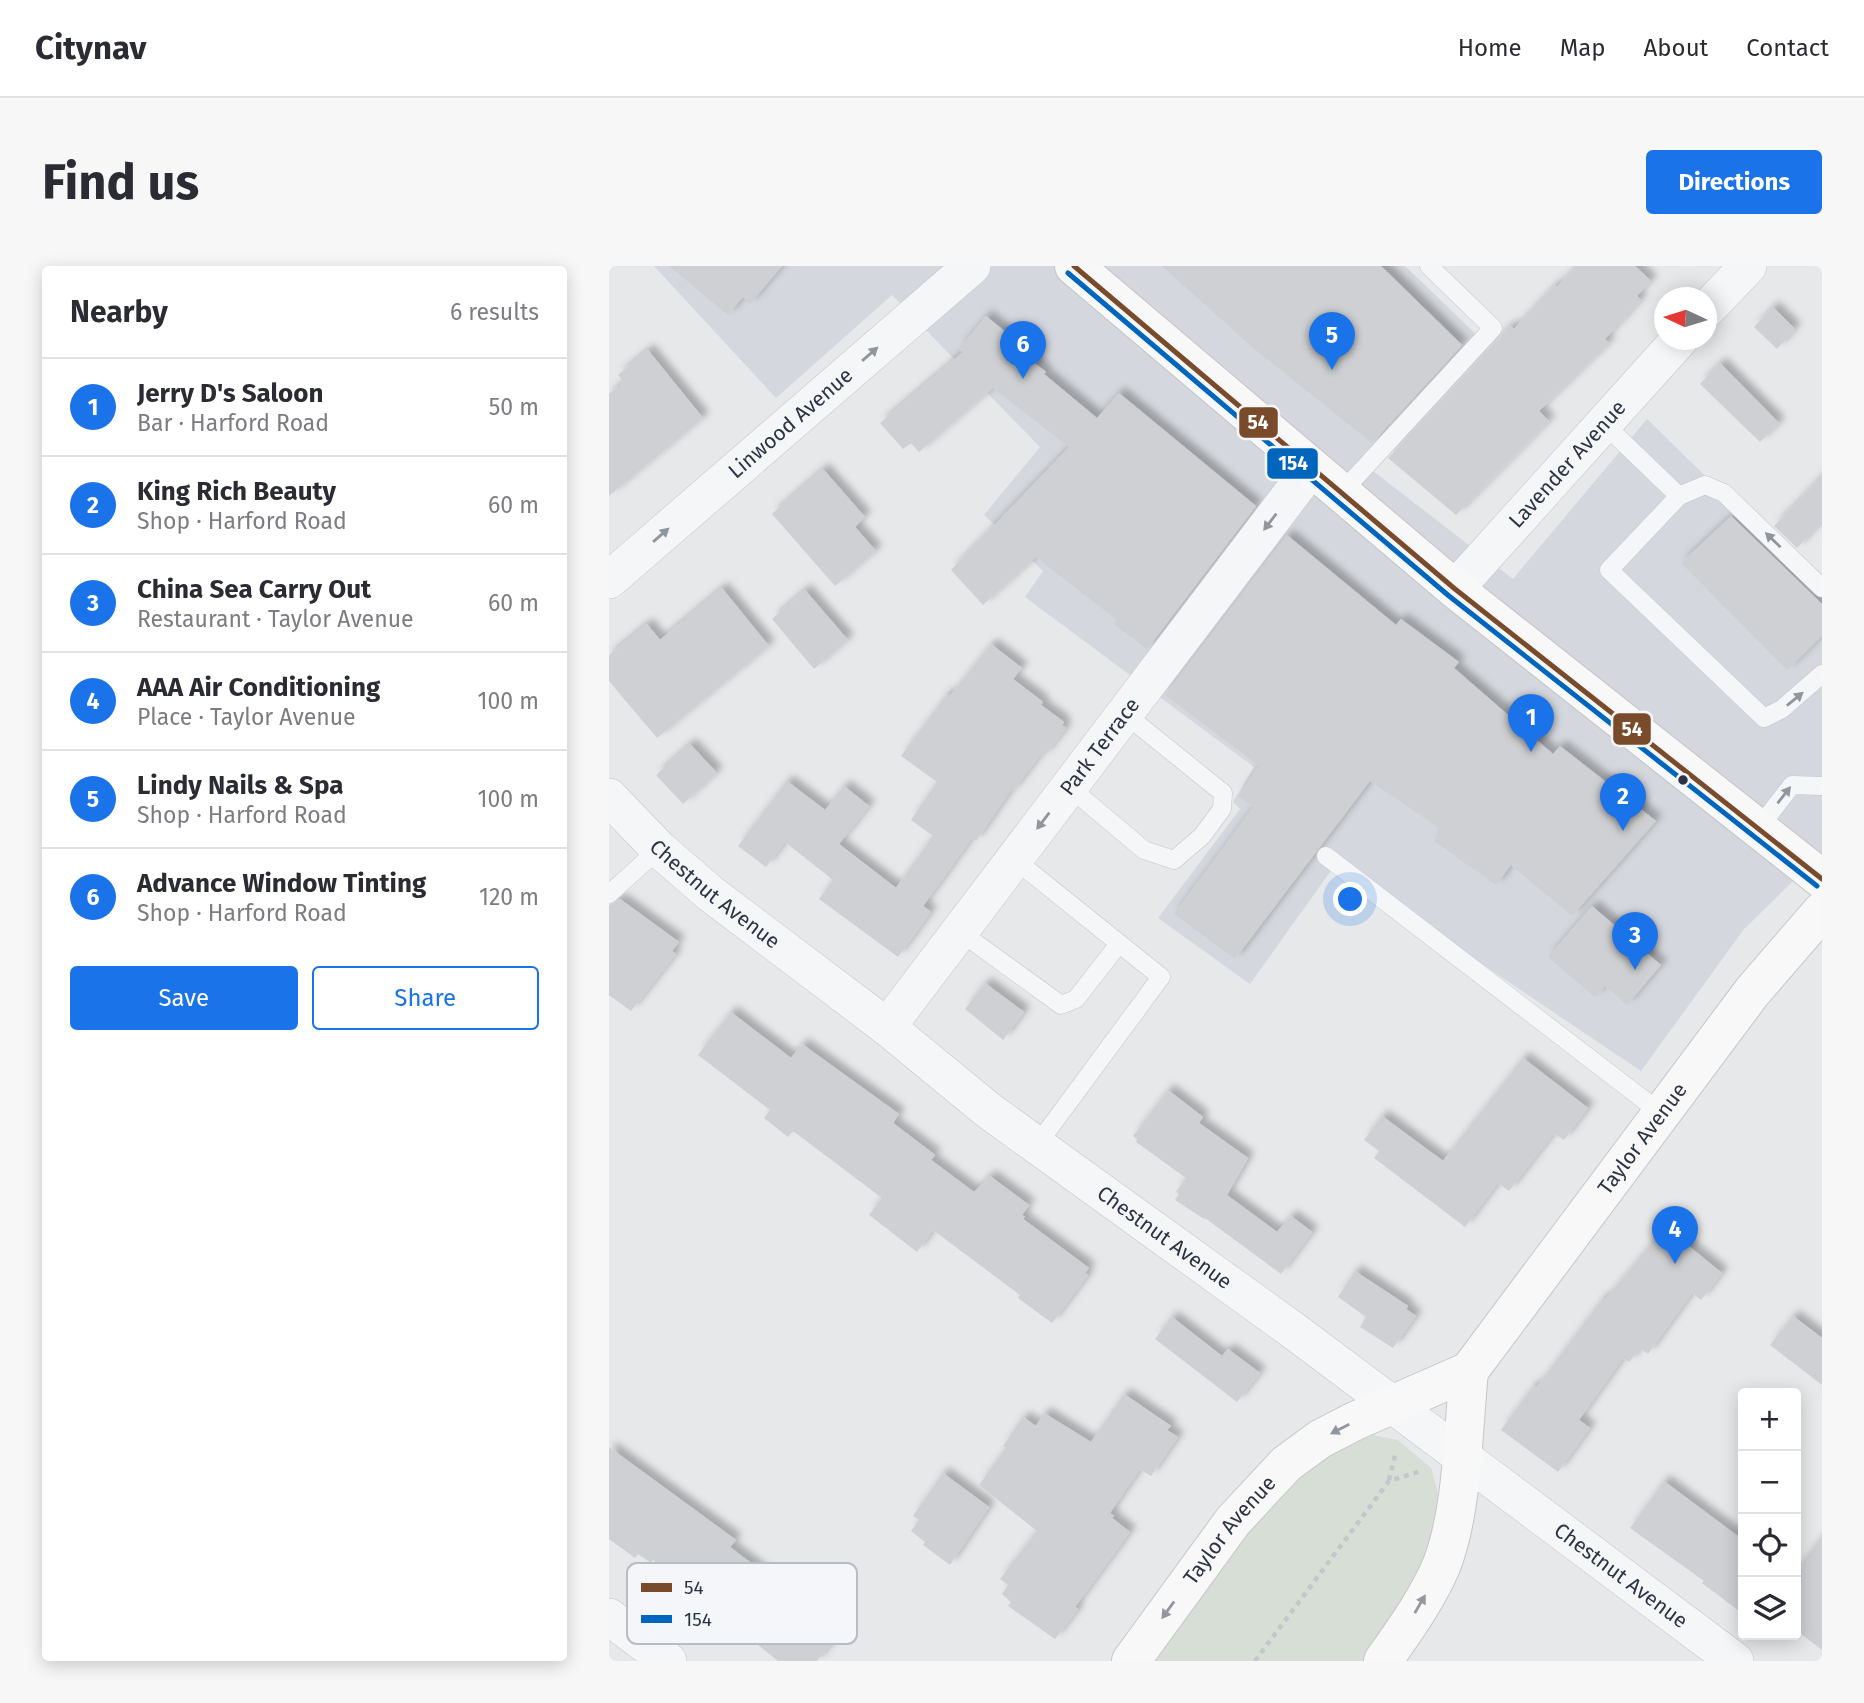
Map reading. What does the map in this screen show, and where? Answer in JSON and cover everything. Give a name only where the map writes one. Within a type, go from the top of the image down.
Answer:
[{"type":"main road","points":[[1074,266],[1455,589],[1822,879]]},
{"type":"main road","name":"Taylor Avenue","points":[[1131,1661],[1233,1521],[1286,1464],[1320,1439],[1355,1421],[1396,1423],[1469,1371],[1752,992],[1822,911]]},
{"type":"main road","points":[[1383,1661],[1421,1604],[1441,1565],[1451,1533],[1446,1462],[1469,1371]]},
{"type":"street","name":"Linwood Avenue","points":[[609,580],[972,266]]},
{"type":"street","points":[[1717,298],[1748,266]]},
{"type":"street","name":"Lavender Avenue","points":[[1455,589],[1670,350]]},
{"type":"street","name":"Park Terrace","points":[[887,1027],[1311,468]]},
{"type":"street","name":"Chestnut Avenue","points":[[609,797],[659,849],[711,894],[887,1027],[988,1110],[1037,1145],[1446,1462],[1735,1661]]},
{"type":"street","points":[[609,1617],[627,1630]]},
{"type":"street","points":[[645,1644],[668,1661]]},
{"type":"lane","points":[[1341,493],[1493,328],[1429,266]]},
{"type":"lane","points":[[1603,423],[1679,496]]},
{"type":"lane","points":[[1822,588],[1724,493],[1705,485],[1679,496],[1609,570],[1764,718],[1782,709],[1822,674]]},
{"type":"lane","points":[[1069,787],[1144,850],[1174,860],[1202,836],[1221,809],[1223,793],[1125,713]]},
{"type":"lane","points":[[1758,829],[1793,785],[1822,786]]},
{"type":"lane","points":[[609,894],[659,849]]},
{"type":"lane","points":[[1326,856],[1661,1113]]},
{"type":"lane","points":[[1014,859],[1161,977],[1037,1145]]},
{"type":"lane","points":[[959,931],[1062,1005],[1076,999],[1118,945]]},
{"type":"path","points":[[1255,1661],[1389,1481],[1396,1423]]},
{"type":"path","points":[[1389,1481],[1446,1462]]},
{"type":"shaded area","points":[[654,266],[1405,266],[1479,337],[1360,461],[1513,579],[1647,419],[1822,590],[1822,853],[1744,929],[1641,1071],[1335,865],[1250,984],[1158,918],[1240,809],[1233,802],[1254,767],[1025,597],[1043,571],[984,515],[1040,447],[892,295],[776,398]]},
{"type":"shaded area","points":[[1368,1434],[1398,1440],[1431,1468],[1438,1493],[1439,1519],[1425,1572],[1363,1661],[1151,1661],[1283,1487],[1340,1443]]},
{"type":"building","points":[[669,266],[782,266],[750,304],[743,297],[728,315]]},
{"type":"building","points":[[1162,266],[1381,266],[1462,345],[1372,443],[1252,347]]},
{"type":"building","points":[[1577,266],[1635,266],[1651,281],[1637,296],[1641,300],[1605,339],[1609,343],[1539,411],[1549,421],[1456,515],[1388,458],[1510,326],[1514,329],[1555,285],[1557,287]]},
{"type":"building","points":[[1773,307],[1795,329],[1777,349],[1754,327]]},
{"type":"building","points":[[986,316],[1030,352],[1027,357],[1046,372],[1044,374],[1097,418],[1119,393],[1256,506],[1147,649],[1114,624],[1117,620],[1036,557],[983,605],[951,570],[1069,447],[993,388],[919,452],[911,443],[903,449],[880,423],[963,352],[959,349]]},
{"type":"building","points":[[648,350],[703,418],[609,496],[609,394],[624,382],[618,375]]},
{"type":"building","points":[[1720,363],[1779,423],[1760,442],[1700,384]]},
{"type":"building","points":[[823,469],[865,517],[855,527],[876,551],[835,586],[772,514]]},
{"type":"building","points":[[1822,476],[1822,521],[1797,548],[1774,526]]},
{"type":"building","points":[[1731,516],[1822,604],[1822,636],[1787,670],[1681,563]]},
{"type":"building","points":[[1287,535],[1396,625],[1401,619],[1459,662],[1454,668],[1553,754],[1560,746],[1656,821],[1572,916],[1511,865],[1496,885],[1434,841],[1442,830],[1370,781],[1235,959],[1174,914],[1253,807],[1238,796],[1259,766],[1165,695]]},
{"type":"building","points":[[722,588],[769,646],[657,738],[609,681],[609,655],[647,624],[660,640]]},
{"type":"building","points":[[805,590],[848,640],[814,669],[772,619]]},
{"type":"building","points":[[991,644],[1022,668],[1013,679],[1043,702],[1041,705],[1064,722],[1062,725],[1066,728],[1044,756],[1041,754],[1013,791],[1011,790],[976,841],[972,838],[923,906],[931,912],[898,957],[819,899],[833,880],[785,842],[766,867],[738,846],[787,781],[825,810],[844,786],[869,806],[839,844],[896,888],[933,836],[911,820],[937,782],[901,756],[947,694],[950,696]]},
{"type":"building","points":[[690,744],[717,773],[683,804],[656,775]]},
{"type":"building","points":[[620,899],[679,942],[672,951],[676,954],[631,1011],[609,995],[609,905]]},
{"type":"building","points":[[1592,906],[1661,965],[1627,1005],[1605,986],[1595,997],[1548,957]]},
{"type":"building","points":[[985,983],[1024,1012],[1003,1040],[965,1009]]},
{"type":"building","points":[[731,1012],[791,1058],[802,1044],[899,1114],[893,1123],[935,1155],[931,1160],[974,1192],[990,1176],[1029,1205],[1022,1215],[1025,1217],[1023,1219],[1089,1268],[1085,1273],[1088,1275],[1052,1323],[1018,1298],[1020,1295],[933,1230],[917,1252],[869,1215],[882,1198],[793,1131],[788,1137],[764,1118],[770,1110],[698,1055]]},
{"type":"building","points":[[1523,1058],[1588,1108],[1564,1140],[1554,1133],[1509,1191],[1498,1183],[1465,1227],[1374,1158],[1379,1151],[1364,1140],[1382,1116],[1443,1161]]},
{"type":"building","points":[[1168,1090],[1203,1117],[1199,1123],[1248,1158],[1227,1195],[1277,1232],[1291,1216],[1312,1232],[1281,1274],[1205,1218],[1175,1200],[1179,1194],[1176,1192],[1186,1178],[1136,1142],[1137,1139],[1133,1136]]},
{"type":"building","points":[[1665,1227],[1722,1273],[1701,1300],[1692,1293],[1648,1354],[1640,1348],[1629,1362],[1623,1358],[1579,1420],[1590,1428],[1558,1472],[1501,1430],[1603,1298],[1605,1300]]},
{"type":"building","points":[[1355,1271],[1408,1306],[1406,1309],[1416,1316],[1393,1348],[1360,1327],[1366,1317],[1338,1297]]},
{"type":"building","points":[[1793,1316],[1822,1338],[1822,1385],[1770,1345]]},
{"type":"building","points":[[1172,1317],[1222,1356],[1228,1349],[1260,1373],[1237,1402],[1155,1339]]},
{"type":"building","points":[[1124,1394],[1171,1426],[1167,1430],[1178,1437],[1151,1476],[1140,1469],[1110,1513],[1114,1516],[1112,1518],[1130,1532],[1055,1639],[1008,1606],[1011,1602],[1002,1594],[1008,1585],[1000,1579],[1037,1531],[979,1485],[1006,1448],[1003,1446],[1023,1417],[1036,1426],[1044,1413],[1091,1442]]},
{"type":"building","points":[[609,1447],[736,1540],[730,1547],[751,1563],[657,1563],[653,1560],[651,1563],[638,1554],[635,1558],[609,1539]]},
{"type":"building","points":[[943,1473],[989,1507],[950,1565],[923,1545],[925,1542],[911,1531],[919,1520],[913,1516]]},
{"type":"building","points":[[1664,1481],[1738,1536],[1738,1610],[1702,1583],[1704,1581],[1630,1528]]},
{"type":"building","points":[[1822,1536],[1822,1650],[1801,1634],[1801,1564]]},
{"type":"building","points":[[757,1644],[831,1644],[817,1661],[778,1661]]},
{"type":"transit line","name":"54","points":[[1074,266],[1455,589],[1822,879]]},
{"type":"transit line","name":"154","points":[[1068,273],[1449,596],[1817,886]]},
{"type":"place","name":"Lindy Nails & Spa","points":[[1332,370]]},
{"type":"place","name":"Advance Window Tinting","points":[[1023,379]]},
{"type":"place","name":"Jerry D's Saloon","points":[[1531,752]]},
{"type":"place","name":"King Rich Beauty","points":[[1623,831]]},
{"type":"place","name":"China Sea Carry Out","points":[[1635,970]]},
{"type":"place","name":"AAA Air Conditioning","points":[[1675,1264]]}]
